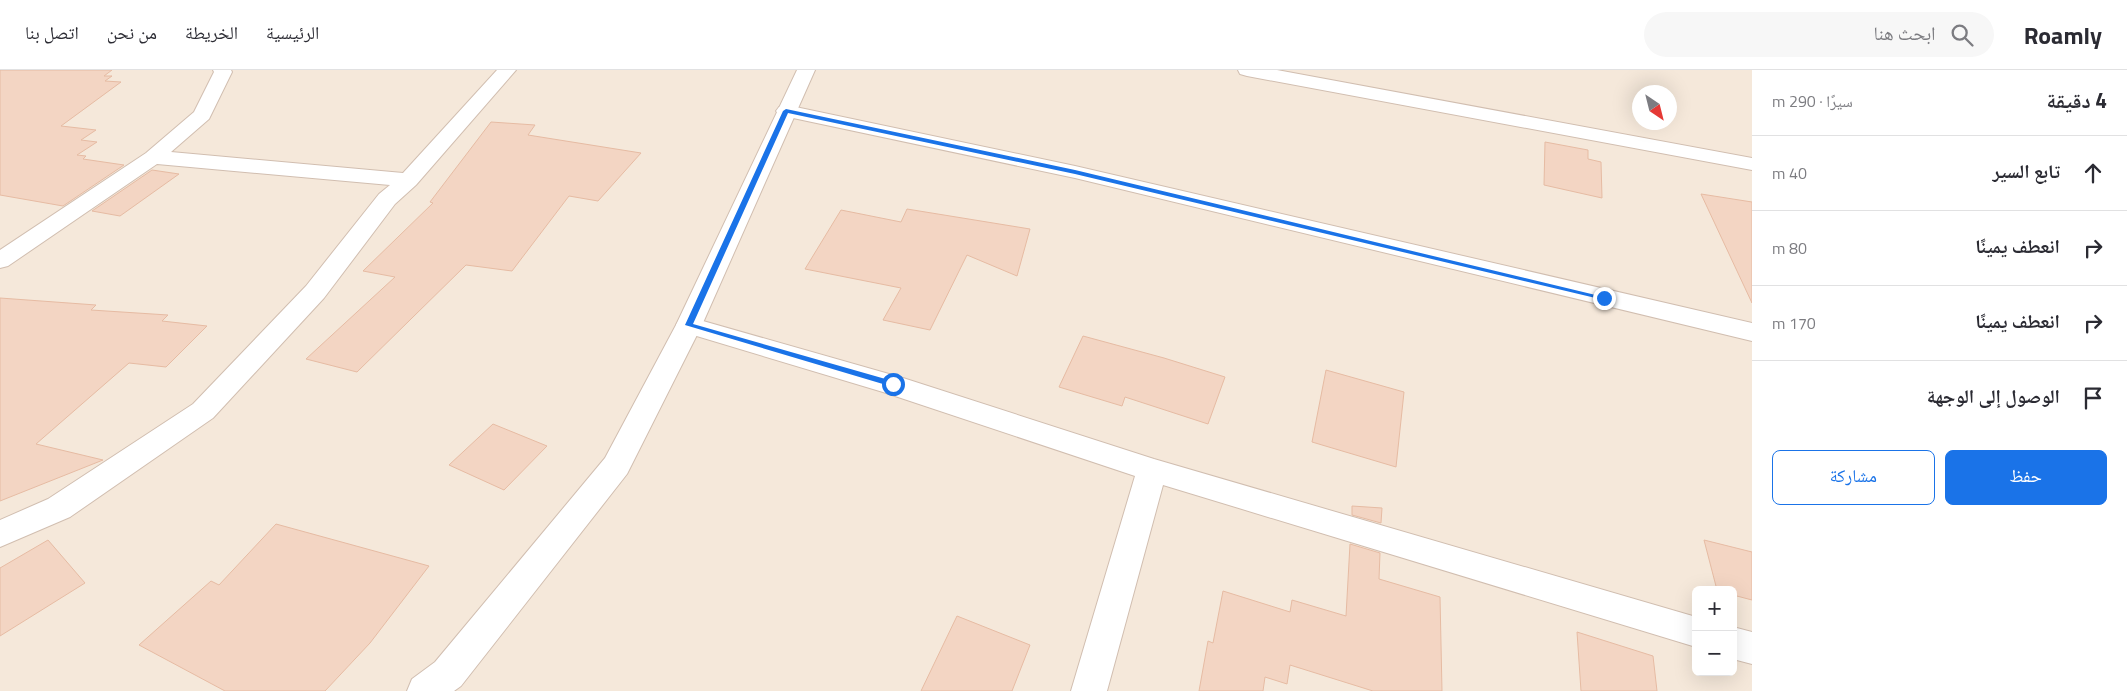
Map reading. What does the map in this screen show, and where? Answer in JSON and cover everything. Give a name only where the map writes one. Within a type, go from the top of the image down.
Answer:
[{"type":"street","points":[[0,261],[152,157],[202,115],[223,72],[222,70]]},
{"type":"street","points":[[0,534],[59,508],[203,411],[314,292],[388,199],[408,180],[507,70]]},
{"type":"street","points":[[425,691],[448,674],[616,466],[688,325],[806,70]]},
{"type":"street","points":[[1247,70],[1313,76],[1752,164]]},
{"type":"street","points":[[786,111],[1075,172],[1752,332]]},
{"type":"street","points":[[152,157],[408,180]]},
{"type":"street","points":[[688,325],[893,384],[1152,470],[1693,631]]},
{"type":"street","points":[[1089,691],[1152,470]]},
{"type":"street","points":[[1737,644],[1752,648]]},
{"type":"shaded area","points":[[0,70],[1752,70],[1752,691],[0,691]]},
{"type":"building","points":[[0,70],[112,70],[104,76],[112,76],[105,81],[121,82],[61,126],[96,130],[81,140],[97,142],[77,155],[86,156],[83,159],[124,165],[63,206],[0,195]]},
{"type":"building","points":[[491,122],[535,125],[528,135],[641,153],[598,201],[569,196],[512,271],[466,265],[357,372],[306,359],[395,277],[363,271],[433,203],[430,202]]},
{"type":"building","points":[[1545,142],[1588,150],[1588,159],[1601,162],[1602,198],[1544,185]]},
{"type":"building","points":[[152,170],[179,174],[120,216],[92,211]]},
{"type":"building","points":[[1701,194],[1752,202],[1752,303]]},
{"type":"building","points":[[907,209],[1030,229],[1017,276],[967,255],[930,330],[883,320],[901,288],[805,269],[841,210],[901,222]]},
{"type":"building","points":[[0,298],[96,305],[91,310],[168,315],[162,321],[207,326],[166,367],[129,363],[36,444],[103,460],[0,501]]},
{"type":"building","points":[[1083,336],[1225,377],[1208,424],[1125,397],[1122,406],[1059,387]]},
{"type":"building","points":[[1326,370],[1404,392],[1396,467],[1312,442]]},
{"type":"building","points":[[493,424],[547,446],[504,490],[449,465]]},
{"type":"building","points":[[1352,506],[1382,508],[1381,523],[1352,515]]},
{"type":"building","points":[[276,524],[429,566],[370,643],[325,691],[225,691],[139,645],[211,581],[219,585]]},
{"type":"building","points":[[48,540],[85,583],[0,636],[0,568]]},
{"type":"building","points":[[1704,540],[1752,552],[1752,600],[1737,596],[1737,586],[1716,586]]},
{"type":"building","points":[[1350,544],[1380,553],[1379,579],[1440,597],[1442,691],[1373,691],[1290,665],[1287,684],[1265,677],[1263,691],[1199,691],[1208,641],[1213,643],[1223,591],[1290,612],[1292,600],[1346,616]]},
{"type":"building","points":[[957,616],[1030,645],[1012,691],[921,691]]},
{"type":"building","points":[[1577,632],[1653,656],[1657,691],[1581,691]]},
{"type":"route","points":[[893,384],[688,325],[786,111],[1075,172],[1604,298]]}]
